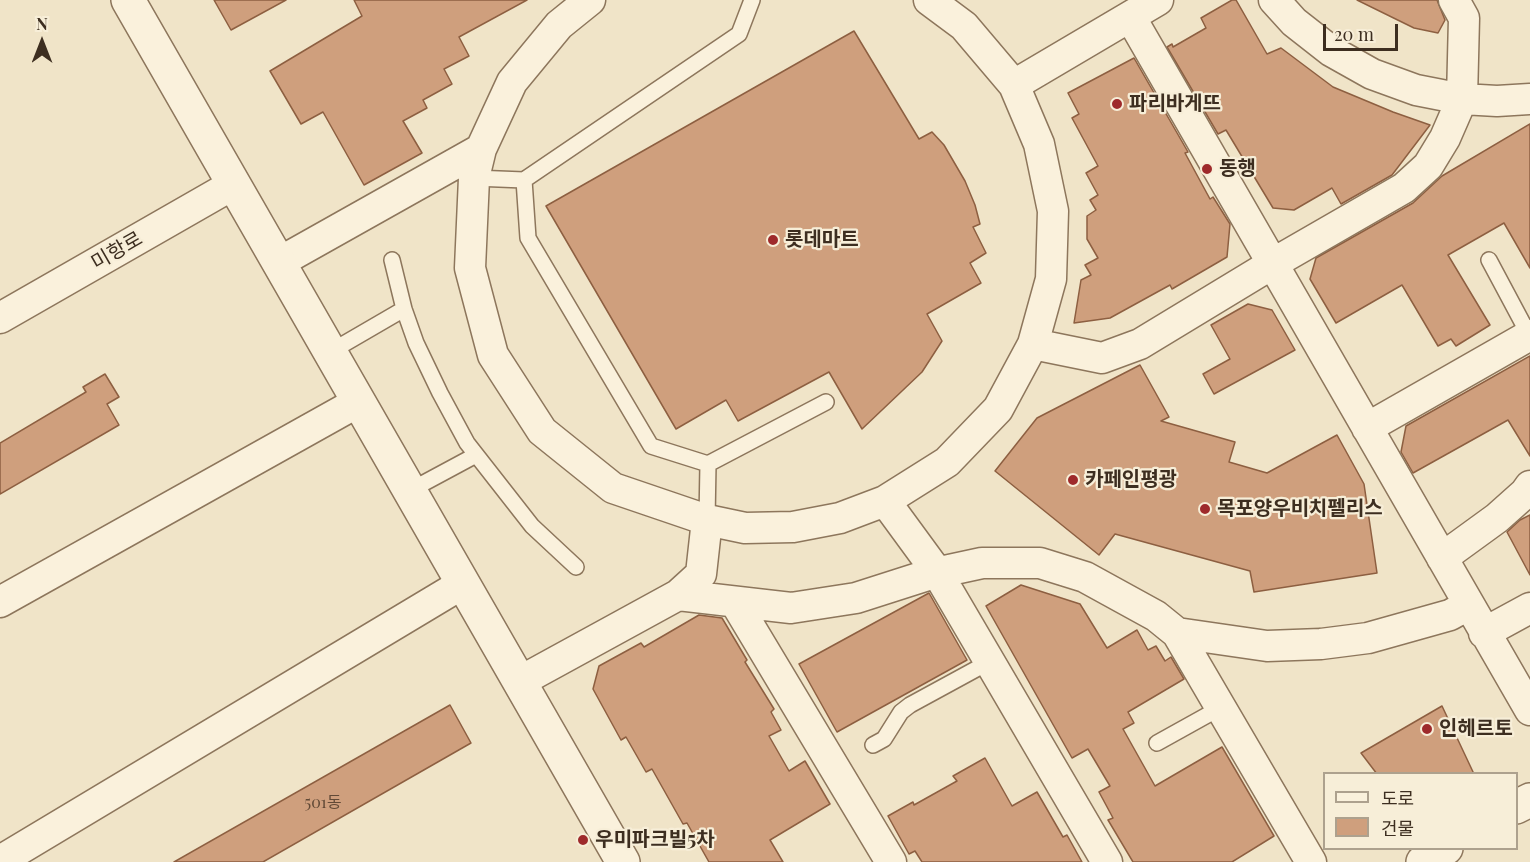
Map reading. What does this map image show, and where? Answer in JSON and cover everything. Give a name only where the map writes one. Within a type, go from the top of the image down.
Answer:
[{"type":"street","points":[[128,0],[623,862]]},
{"type":"street","points":[[590,0],[559,25],[512,82],[482,149],[474,178],[470,268],[493,355],[542,431],[613,488],[707,520],[745,528],[793,526],[840,518],[885,501],[948,462],[998,409],[1033,344],[1051,279],[1053,211],[1039,144],[1014,86],[964,26],[929,0]]},
{"type":"street","points":[[1014,86],[1126,9],[1158,0]]},
{"type":"street","points":[[1274,0],[1294,22],[1331,51],[1372,74],[1416,90],[1462,99],[1497,101],[1530,99]]},
{"type":"street","points":[[1033,344],[1102,358],[1140,344],[1404,188],[1428,166],[1445,138],[1462,99],[1464,18],[1454,0]]},
{"type":"street","points":[[1126,9],[1530,711]]},
{"type":"street","points":[[278,263],[482,149]]},
{"type":"street","name":"미항로","points":[[0,318],[234,184]]},
{"type":"street","points":[[1367,428],[1530,335]]},
{"type":"street","points":[[0,602],[358,402]]},
{"type":"street","points":[[1442,558],[1497,518],[1530,486]]},
{"type":"street","points":[[885,501],[938,572],[1107,862]]},
{"type":"street","points":[[519,682],[678,595],[701,574],[707,520]]},
{"type":"street","points":[[678,595],[791,608],[856,598],[938,572],[982,563],[1040,563],[1085,577],[1156,616],[1177,633],[1311,862]]},
{"type":"street","points":[[0,861],[462,584]]},
{"type":"street","points":[[735,602],[891,862]]},
{"type":"street","points":[[1177,633],[1267,646],[1321,644],[1368,638],[1450,615],[1468,605]]},
{"type":"street","points":[[1484,633],[1530,608]]},
{"type":"street","points":[[1423,862],[1444,850]]},
{"type":"lane","points":[[474,178],[524,180],[739,34],[753,0]]},
{"type":"lane","points":[[524,180],[528,238],[651,446],[708,464],[826,402]]},
{"type":"lane","points":[[392,260],[404,309],[416,343],[467,443],[532,526],[576,567]]},
{"type":"lane","points":[[1489,260],[1530,335]]},
{"type":"lane","points":[[330,352],[404,309]]},
{"type":"lane","points":[[409,491],[476,455]]},
{"type":"lane","points":[[707,520],[708,464]]},
{"type":"lane","points":[[873,745],[884,739],[901,712],[910,705],[989,663]]},
{"type":"lane","points":[[1157,744],[1220,708]]},
{"type":"building","points":[[214,0],[286,0],[231,30]]},
{"type":"building","points":[[354,0],[527,0],[459,37],[469,56],[444,69],[452,84],[423,100],[427,108],[403,121],[422,153],[364,185],[323,112],[301,124],[270,71],[362,16]]},
{"type":"building","points":[[1232,0],[1236,0],[1267,54],[1281,48],[1333,87],[1430,125],[1392,175],[1341,204],[1332,188],[1294,210],[1273,208],[1226,130],[1218,134],[1167,47],[1172,44],[1173,47],[1206,28],[1201,18]]},
{"type":"building","points":[[1357,0],[1437,0],[1445,20],[1438,33],[1414,28]]},
{"type":"building","name":"롯데마트","points":[[854,31],[919,139],[932,132],[944,145],[965,181],[980,224],[973,227],[986,253],[970,263],[981,283],[927,314],[942,341],[922,372],[862,429],[829,372],[738,421],[726,400],[676,429],[546,206]]},
{"type":"building","points":[[1134,58],[1188,152],[1185,153],[1210,199],[1213,197],[1230,224],[1227,257],[1172,289],[1170,285],[1110,318],[1074,323],[1081,280],[1091,275],[1085,265],[1098,258],[1087,239],[1087,216],[1096,210],[1090,200],[1098,195],[1086,173],[1098,166],[1072,118],[1079,114],[1068,93]]},
{"type":"building","points":[[1530,124],[1530,268],[1504,223],[1448,255],[1490,325],[1456,346],[1451,339],[1438,346],[1402,285],[1336,323],[1310,279],[1316,258],[1413,203],[1442,176]]},
{"type":"building","points":[[1248,304],[1272,310],[1295,350],[1214,394],[1203,374],[1230,359],[1211,325]]},
{"type":"building","points":[[1530,356],[1530,456],[1508,420],[1413,473],[1401,452],[1406,426]]},
{"type":"building","name":"목포양우비치펠리스","points":[[1140,365],[1169,417],[1161,421],[1235,442],[1229,462],[1267,473],[1337,435],[1364,484],[1377,573],[1254,592],[1250,571],[1115,534],[1099,555],[995,471],[1037,418]]},
{"type":"building","points":[[105,374],[119,397],[107,404],[119,425],[0,494],[0,443],[86,392],[83,387]]},
{"type":"building","points":[[1530,515],[1530,575],[1507,532],[1520,520]]},
{"type":"building","points":[[1021,585],[1080,604],[1107,648],[1137,630],[1148,650],[1156,646],[1165,661],[1171,657],[1184,679],[1128,712],[1134,723],[1123,729],[1155,786],[1222,747],[1274,836],[1232,862],[1133,862],[1108,820],[1113,818],[1099,792],[1110,786],[1088,749],[1072,758],[986,606]]},
{"type":"building","points":[[929,593],[967,660],[837,732],[799,664]]},
{"type":"building","points":[[699,615],[722,618],[747,660],[745,662],[774,709],[771,712],[781,730],[769,736],[789,771],[805,761],[830,804],[770,840],[783,862],[709,862],[687,823],[683,824],[652,769],[646,772],[626,737],[621,740],[593,689],[599,666],[641,643],[644,647]]},
{"type":"building","points":[[450,705],[471,743],[263,862],[174,862]]},
{"type":"building","name":"인헤르토","points":[[1442,706],[1473,772],[1375,772],[1361,753]]},
{"type":"building","points":[[985,758],[1012,806],[1037,792],[1063,837],[1067,835],[1082,862],[922,862],[915,851],[909,854],[888,816],[913,802],[914,805],[957,781],[953,776]]},
{"type":"place","name":"파리바게뜨","points":[[1117,104]]},
{"type":"place","name":"동행","points":[[1207,169]]},
{"type":"place","name":"롯데마트","points":[[773,240]]},
{"type":"place","name":"카페인평광","points":[[1073,480]]},
{"type":"place","name":"목포양우비치펠리스","points":[[1205,509]]},
{"type":"place","name":"인헤르토","points":[[1427,729]]},
{"type":"place","name":"우미파크빌5차","points":[[583,840]]}]
